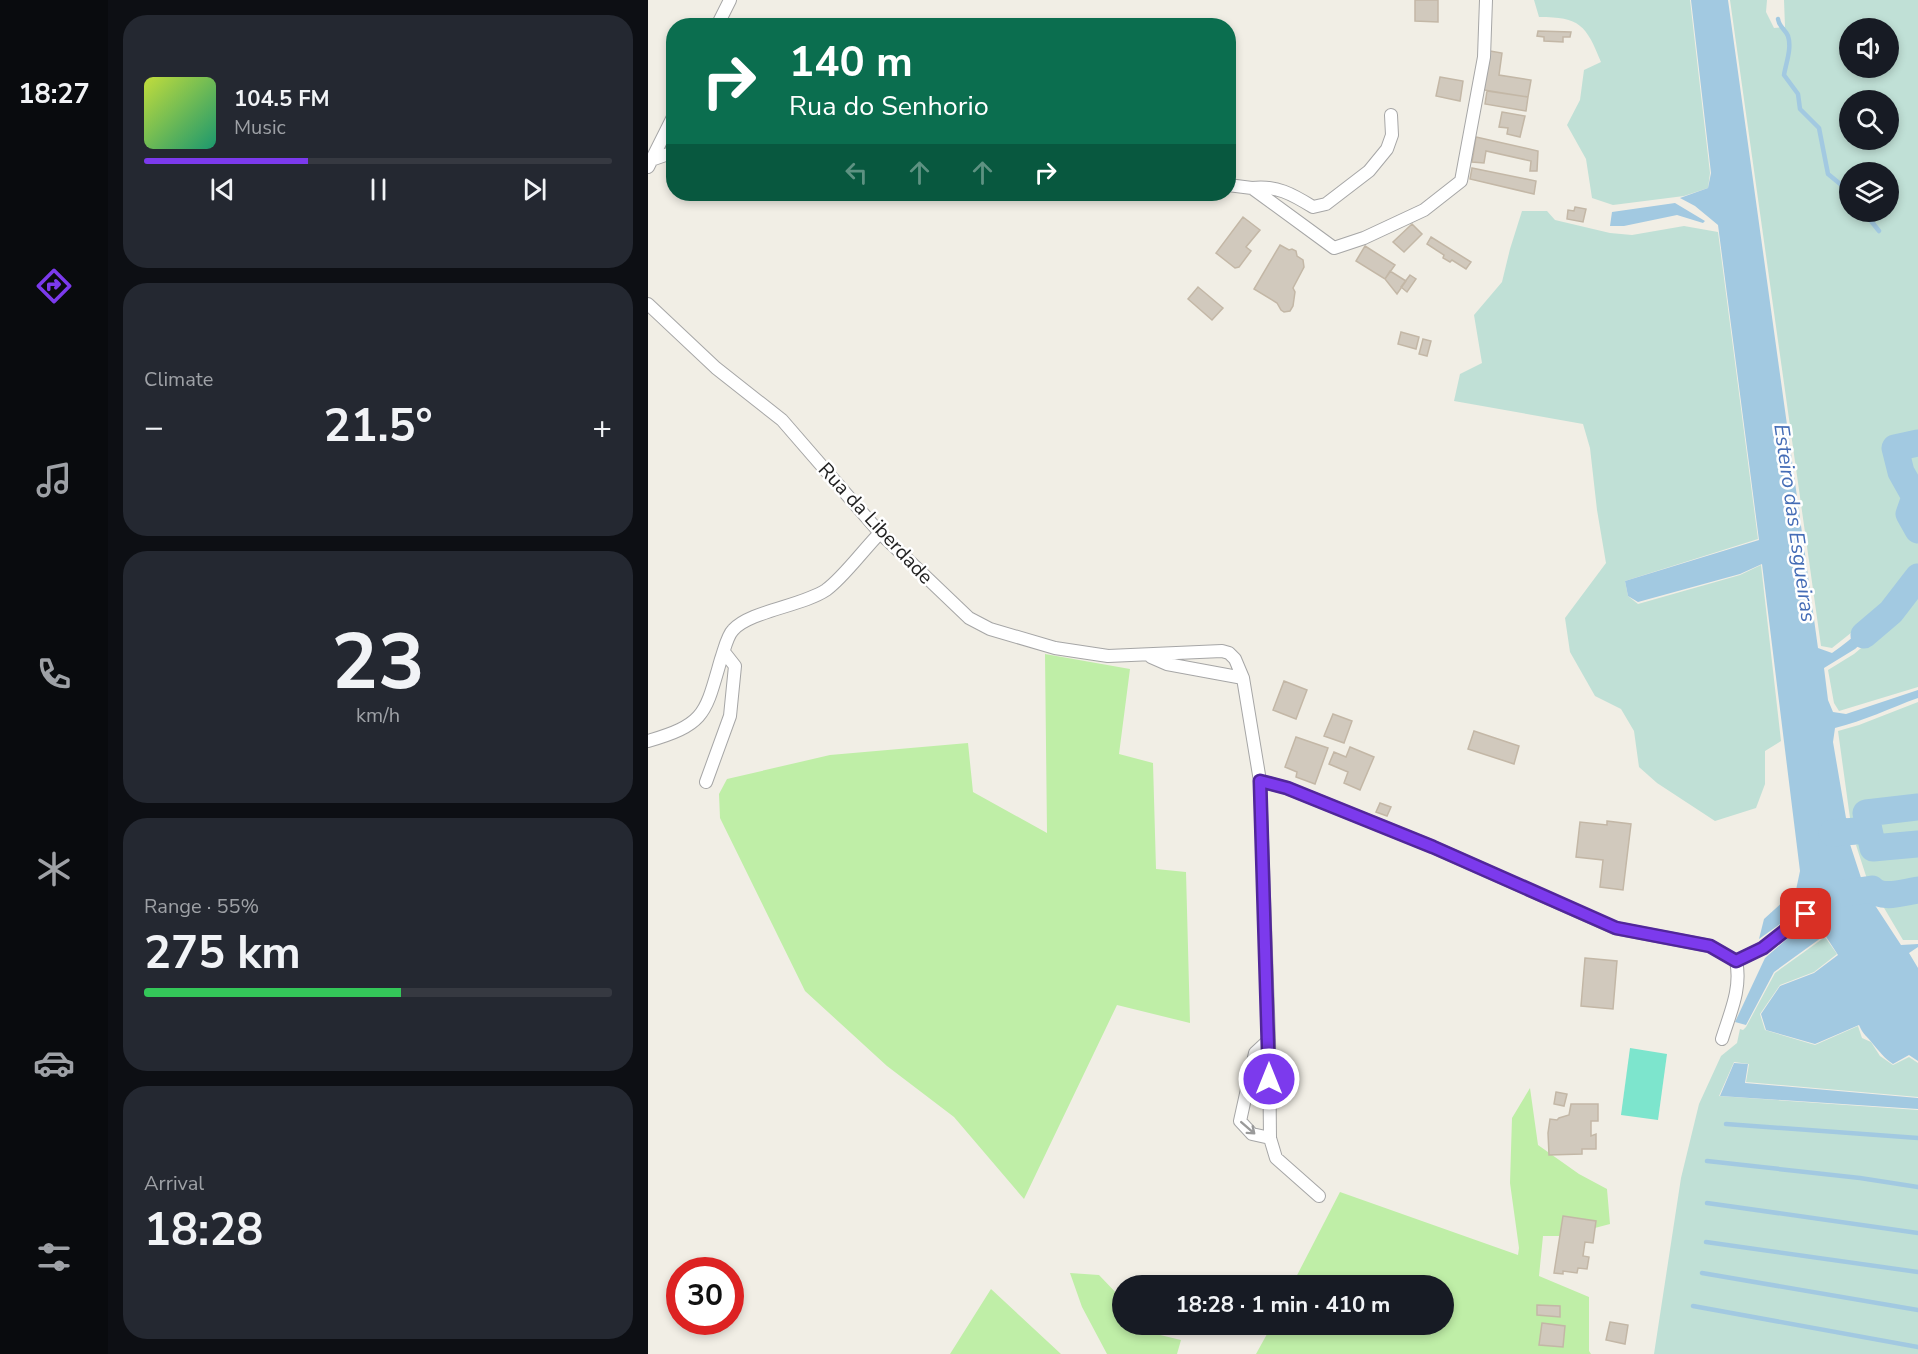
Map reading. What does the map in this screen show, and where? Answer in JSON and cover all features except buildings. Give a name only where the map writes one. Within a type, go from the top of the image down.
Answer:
[{"type":"street","points":[[721,18],[730,0]]},
{"type":"street","points":[[1252,188],[1334,248],[1364,238],[1424,210],[1461,181],[1484,57],[1486,0]]},
{"type":"street","points":[[1236,186],[1252,188],[1270,186],[1292,194],[1313,207],[1326,204],[1369,171],[1387,149],[1392,135],[1391,115]]},
{"type":"street","points":[[651,163],[666,132]]},
{"type":"street","points":[[651,163],[666,156]]},
{"type":"street","name":"Rua da Liberdade","points":[[648,304],[716,368],[782,420],[880,533],[969,618],[990,629],[1055,648],[1108,656],[1229,653],[1235,659],[1243,678],[1260,781],[1270,1138]]},
{"type":"street","points":[[648,741],[673,734],[698,720],[708,704],[732,630],[747,621],[803,601],[826,589],[880,533]]},
{"type":"street","points":[[706,782],[730,716],[735,666],[724,652]]},
{"type":"street","name":"Rua da Liberdade","points":[[1147,656],[1167,664],[1243,678]]},
{"type":"street","points":[[1260,781],[1287,788],[1433,847],[1616,928],[1710,946],[1736,961]]},
{"type":"street","points":[[1736,961],[1763,948],[1806,914]]},
{"type":"street","points":[[1722,1039],[1738,985],[1736,961]]},
{"type":"street","points":[[1269,1040],[1255,1053],[1240,1121],[1252,1134],[1270,1138],[1276,1158],[1319,1196]]},
{"type":"green space","points":[[1045,654],[1130,669],[1119,754],[1153,763],[1156,869],[1186,872],[1190,1023],[1117,1005],[1024,1199],[954,1117],[887,1066],[805,991],[720,818],[719,794],[727,779],[830,755],[968,743],[973,792],[1047,833]]},
{"type":"green space","points":[[1630,1048],[1667,1054],[1658,1120],[1621,1115]]},
{"type":"green space","points":[[1530,1088],[1538,1145],[1579,1174],[1607,1189],[1610,1224],[1564,1236],[1543,1236],[1539,1276],[1589,1297],[1589,1351],[1591,1354],[1256,1354],[1266,1335],[1454,1335],[1454,1275],[1297,1275],[1340,1192],[1518,1255],[1510,1183],[1512,1118]]},
{"type":"green space","points":[[1070,1273],[1099,1275],[1112,1289],[1112,1335],[1160,1335],[1181,1340],[1177,1354],[1107,1354],[1082,1307]]},
{"type":"green space","points":[[991,1289],[1061,1354],[950,1354]]},
{"type":"shaded area","points":[[1534,0],[1690,0],[1710,173],[1708,188],[1684,196],[1613,205],[1592,198],[1586,159],[1567,125],[1580,100],[1584,70],[1601,62],[1591,39],[1580,26],[1564,19],[1539,17]]},
{"type":"shaded area","points":[[1730,0],[1767,0],[1766,12],[1774,28],[1785,27],[1784,0],[1918,0],[1918,687],[1839,711],[1834,703],[1828,670],[1854,654],[1898,617],[1893,603],[1886,605],[1832,648],[1821,646]]},
{"type":"shaded area","points":[[1522,211],[1547,211],[1555,220],[1610,233],[1632,235],[1684,226],[1718,232],[1758,539],[1625,581],[1628,596],[1638,604],[1740,575],[1761,565],[1781,741],[1765,751],[1765,784],[1756,808],[1715,821],[1657,783],[1639,767],[1634,731],[1621,709],[1595,696],[1570,652],[1565,618],[1606,563],[1590,448],[1583,424],[1454,401],[1460,374],[1482,363],[1474,315],[1502,282]]},
{"type":"shaded area","points":[[1918,702],[1918,940],[1903,940],[1867,879],[1856,845],[1874,829],[1850,818],[1838,731]]},
{"type":"shaded area","points":[[1825,937],[1837,954],[1814,972],[1780,985],[1760,1014],[1765,1030],[1815,1045],[1858,1026],[1862,1038],[1871,1042],[1880,1056],[1893,1065],[1909,1057],[1918,1063],[1918,1097],[1746,1082],[1749,1064],[1734,1062],[1719,1096],[1918,1110],[1918,1354],[1654,1354],[1681,1178],[1699,1104],[1721,1056],[1737,1043],[1740,1029],[1743,1030],[1746,1027],[1775,973]]},
{"type":"water","name":"Esteiro das Esgueiras","points":[[1691,0],[1728,0],[1818,648],[1832,653],[1892,608],[1893,616],[1855,649],[1824,668],[1828,700],[1833,712],[1846,714],[1918,690],[1918,698],[1835,728],[1833,742],[1846,818],[1869,830],[1848,838],[1865,890],[1901,945],[1918,944],[1918,947],[1909,953],[1918,968],[1918,1061],[1909,1055],[1893,1064],[1880,1052],[1859,1025],[1815,1044],[1766,1030],[1761,1014],[1780,986],[1814,973],[1838,955],[1825,935],[1774,972],[1746,1025],[1735,1022],[1765,958],[1819,911],[1811,902],[1759,939],[1764,919],[1796,890],[1800,871],[1762,564],[1740,574],[1638,602],[1628,596],[1625,581],[1759,540],[1718,225],[1695,206],[1680,198],[1708,188],[1711,173]]},
{"type":"water","points":[[1675,203],[1705,221],[1703,223],[1677,215],[1624,226],[1610,226],[1612,212]]},
{"type":"water","points":[[1734,1063],[1748,1064],[1745,1083],[1918,1098],[1918,1109],[1720,1096]]},
{"type":"waterway","points":[[1778,19],[1789,41],[1784,75],[1798,94],[1800,109],[1819,128],[1828,174],[1839,183]]},
{"type":"waterway","points":[[1872,222],[1879,231]]},
{"type":"waterway","points":[[1918,443],[1895,448],[1901,472],[1915,497],[1909,514],[1918,530]]},
{"type":"waterway","points":[[1864,635],[1891,612],[1918,577]]},
{"type":"waterway","points":[[1869,830],[1866,813],[1918,807]]},
{"type":"waterway","points":[[1832,833],[1869,830],[1873,848],[1918,844]]},
{"type":"waterway","points":[[1839,894],[1872,889],[1888,895],[1918,890]]},
{"type":"waterway","points":[[1726,1124],[1918,1138]]},
{"type":"waterway","points":[[1707,1161],[1860,1178],[1918,1187]]},
{"type":"waterway","points":[[1707,1203],[1918,1233]]},
{"type":"waterway","points":[[1706,1242],[1918,1272]]},
{"type":"waterway","points":[[1702,1273],[1918,1310]]},
{"type":"waterway","points":[[1693,1306],[1918,1347]]},
{"type":"route","points":[[1269,1079],[1260,781],[1287,788],[1433,847],[1616,928],[1710,946],[1736,961],[1763,948],[1806,914]]}]
